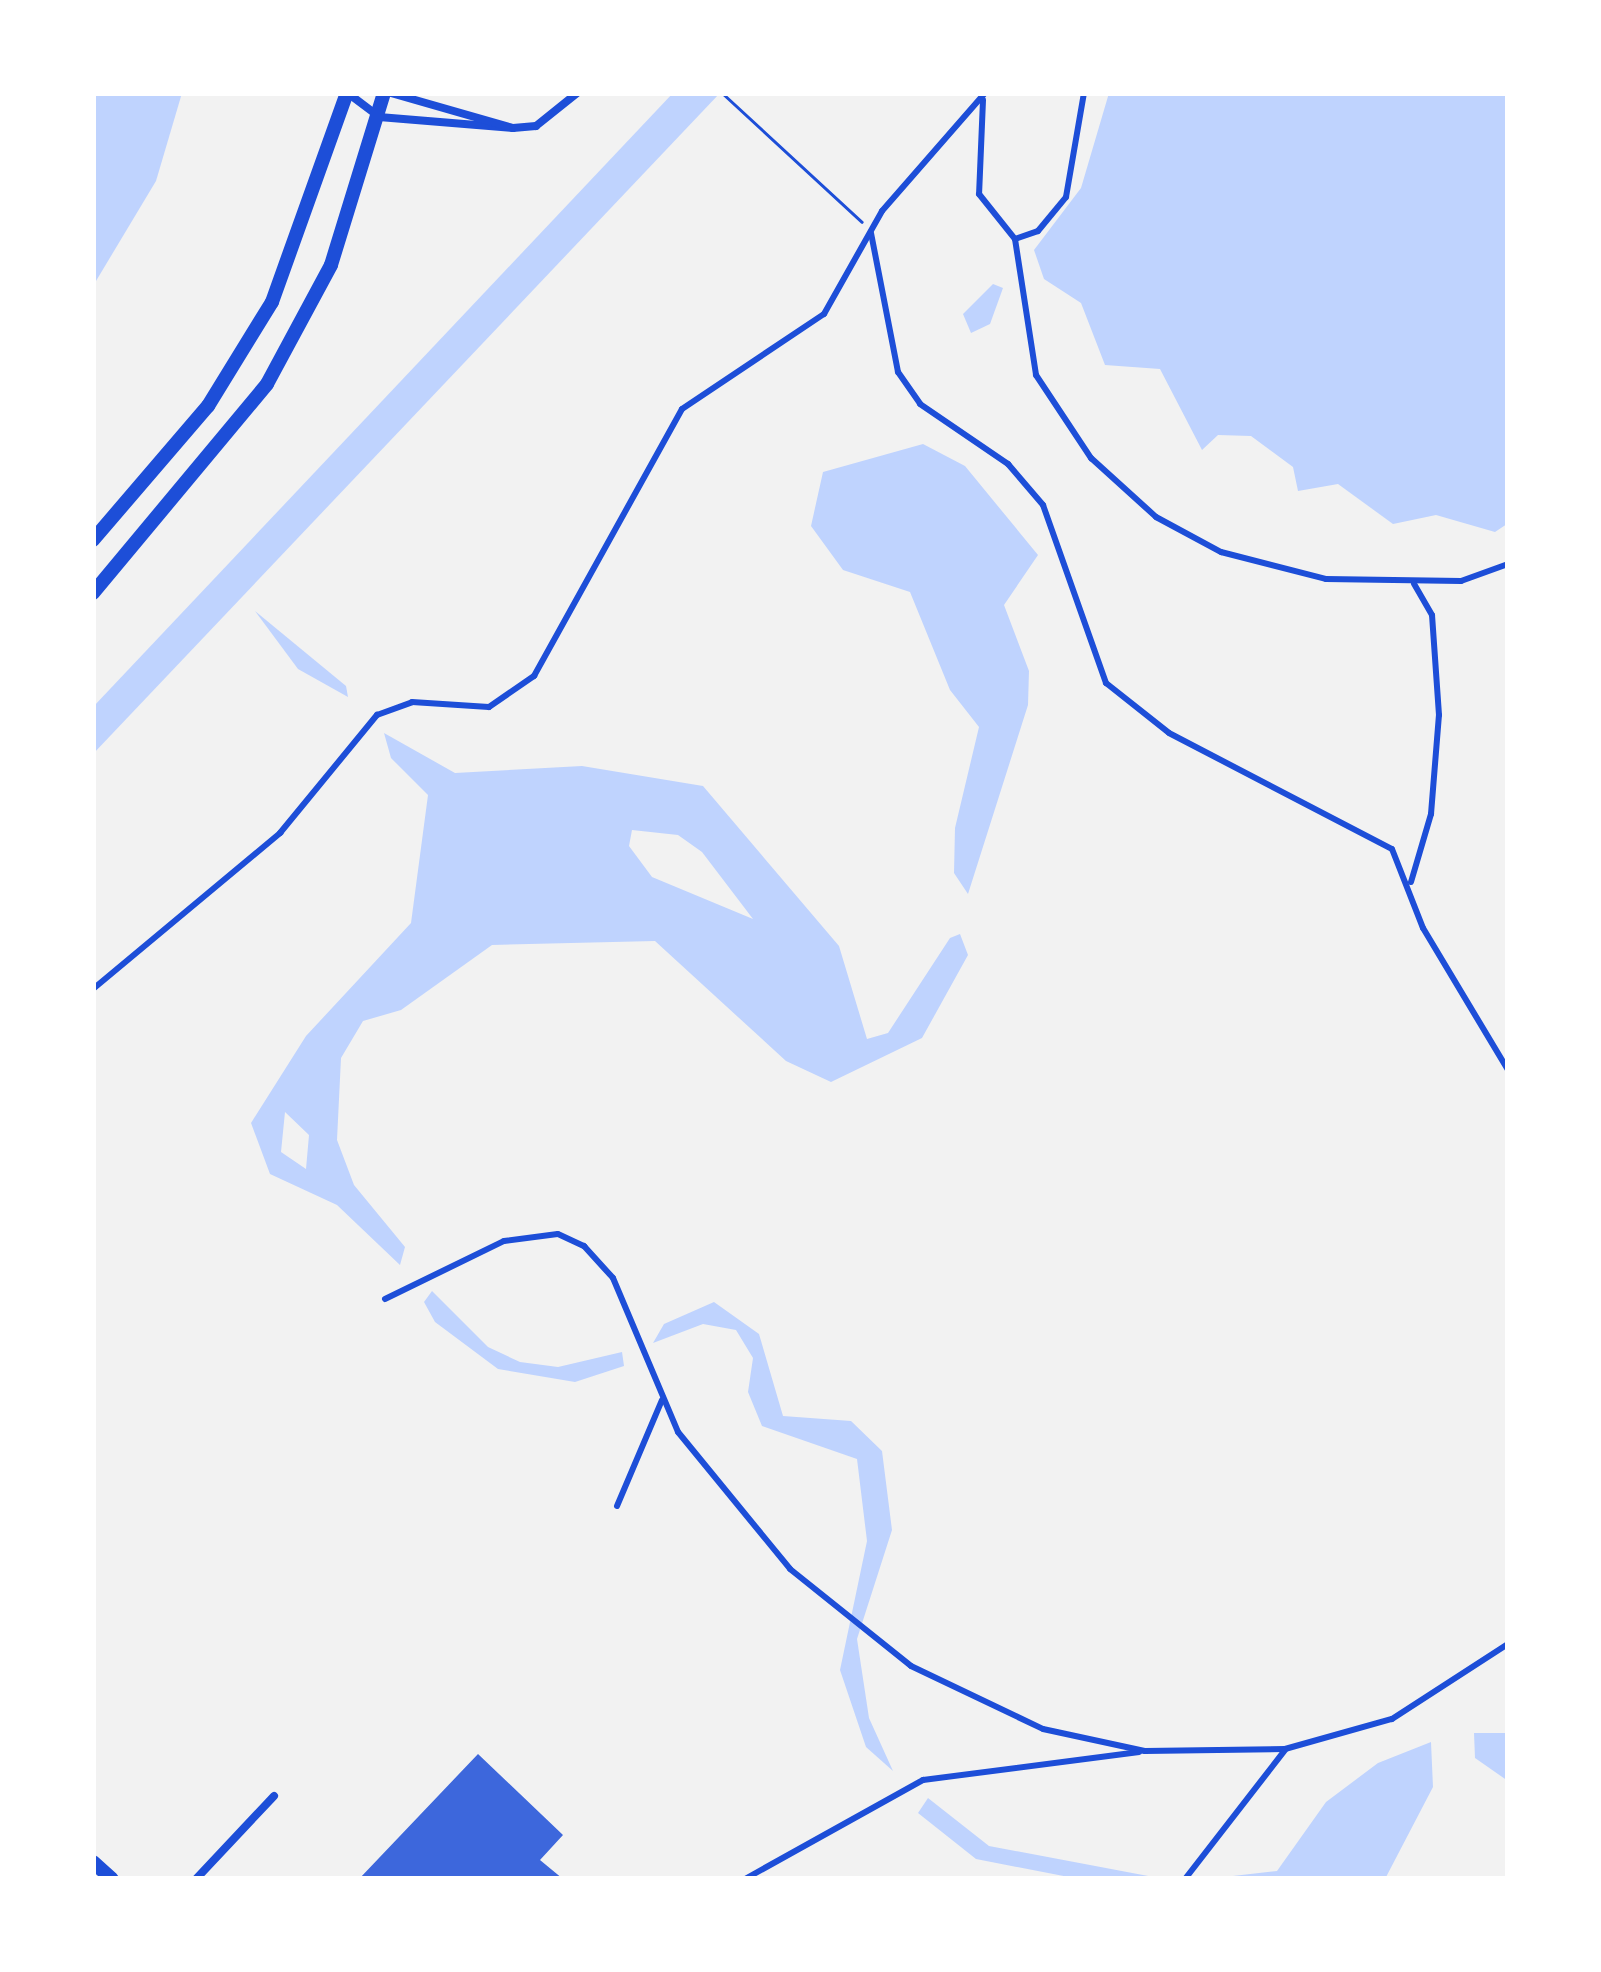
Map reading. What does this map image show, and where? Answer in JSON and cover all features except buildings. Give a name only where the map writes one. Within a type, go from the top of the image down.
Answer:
[{"type":"main road","points":[[93,540],[176,449],[264,317],[312,213],[347,93]]},
{"type":"main road","points":[[93,593],[267,384],[331,265],[388,93]]},
{"type":"main road","points":[[93,1862],[112,1879]]},
{"type":"street","points":[[347,93],[379,117],[512,128],[536,126],[577,93]]},
{"type":"street","points":[[388,93],[512,128]]},
{"type":"street","points":[[1015,239],[1038,231],[1066,197],[1084,93]]},
{"type":"street","points":[[984,94],[979,194],[1015,239],[1036,374],[1118,488],[1182,535],[1247,561],[1414,584],[1508,564]]},
{"type":"street","points":[[93,989],[280,833],[376,716],[412,702],[489,706],[518,692],[682,409],[824,314],[871,229],[984,94]]},
{"type":"street","points":[[871,229],[898,372],[920,404],[1008,464],[1042,505],[1111,689],[1169,733],[1376,836],[1411,884],[1423,928],[1508,1070]]},
{"type":"street","points":[[1411,884],[1428,832],[1439,716],[1432,615],[1414,584]]},
{"type":"street","points":[[385,1299],[485,1246],[571,1238],[613,1278],[662,1400],[699,1463],[842,1616],[1009,1717],[1145,1751]]},
{"type":"street","points":[[617,1506],[662,1400]]},
{"type":"street","points":[[745,1879],[923,1780],[1145,1751],[1285,1749],[1392,1719],[1508,1644]]},
{"type":"street","points":[[1185,1879],[1285,1749]]},
{"type":"street","points":[[196,1879],[274,1796]]},
{"type":"path","points":[[722,93],[871,229]]},
{"type":"water","points":[[93,93],[182,93],[156,181],[93,286]]},
{"type":"water","points":[[673,93],[720,93],[93,754],[93,707]]},
{"type":"water","points":[[1109,93],[1508,93],[1507,524],[1495,532],[1436,515],[1393,524],[1338,484],[1298,491],[1293,467],[1251,436],[1218,435],[1202,450],[1160,369],[1105,365],[1081,303],[1044,279],[1034,250],[1081,188]]},
{"type":"water","points":[[993,284],[1003,288],[990,324],[971,333],[963,314]]},
{"type":"water","points":[[923,444],[965,466],[1038,555],[1004,605],[1029,671],[1028,705],[968,894],[954,873],[955,828],[979,727],[950,690],[910,592],[843,570],[811,526],[823,472]]},
{"type":"water","points":[[255,611],[346,686],[348,697],[298,669]]},
{"type":"water","points":[[384,733],[455,773],[582,766],[703,786],[839,946],[867,1039],[888,1033],[950,938],[960,934],[968,955],[922,1038],[831,1082],[786,1061],[655,941],[492,945],[401,1010],[363,1021],[341,1058],[337,1140],[354,1185],[405,1247],[400,1265],[337,1205],[270,1174],[251,1123],[306,1036],[411,923],[428,795],[391,758]],"holes":[[[632,830],[678,835],[702,852],[753,919],[652,877],[629,846]],[[285,1112],[309,1135],[306,1169],[281,1152]]]},
{"type":"water","points":[[432,1291],[488,1347],[520,1362],[558,1367],[622,1352],[624,1366],[575,1382],[498,1369],[435,1322],[424,1302]]},
{"type":"water","points":[[714,1302],[759,1334],[783,1416],[851,1421],[882,1451],[892,1530],[857,1639],[869,1718],[893,1771],[866,1747],[840,1670],[867,1541],[857,1459],[762,1426],[748,1392],[753,1358],[736,1330],[703,1324],[653,1343],[664,1324]]},
{"type":"water","points":[[1474,1733],[1508,1733],[1508,1781],[1475,1758]]},
{"type":"water","points":[[1431,1742],[1433,1787],[1385,1879],[1207,1879],[1277,1871],[1326,1802],[1378,1763]]},
{"type":"water","points":[[928,1798],[989,1846],[1164,1879],[1079,1879],[976,1859],[918,1813]]}]
